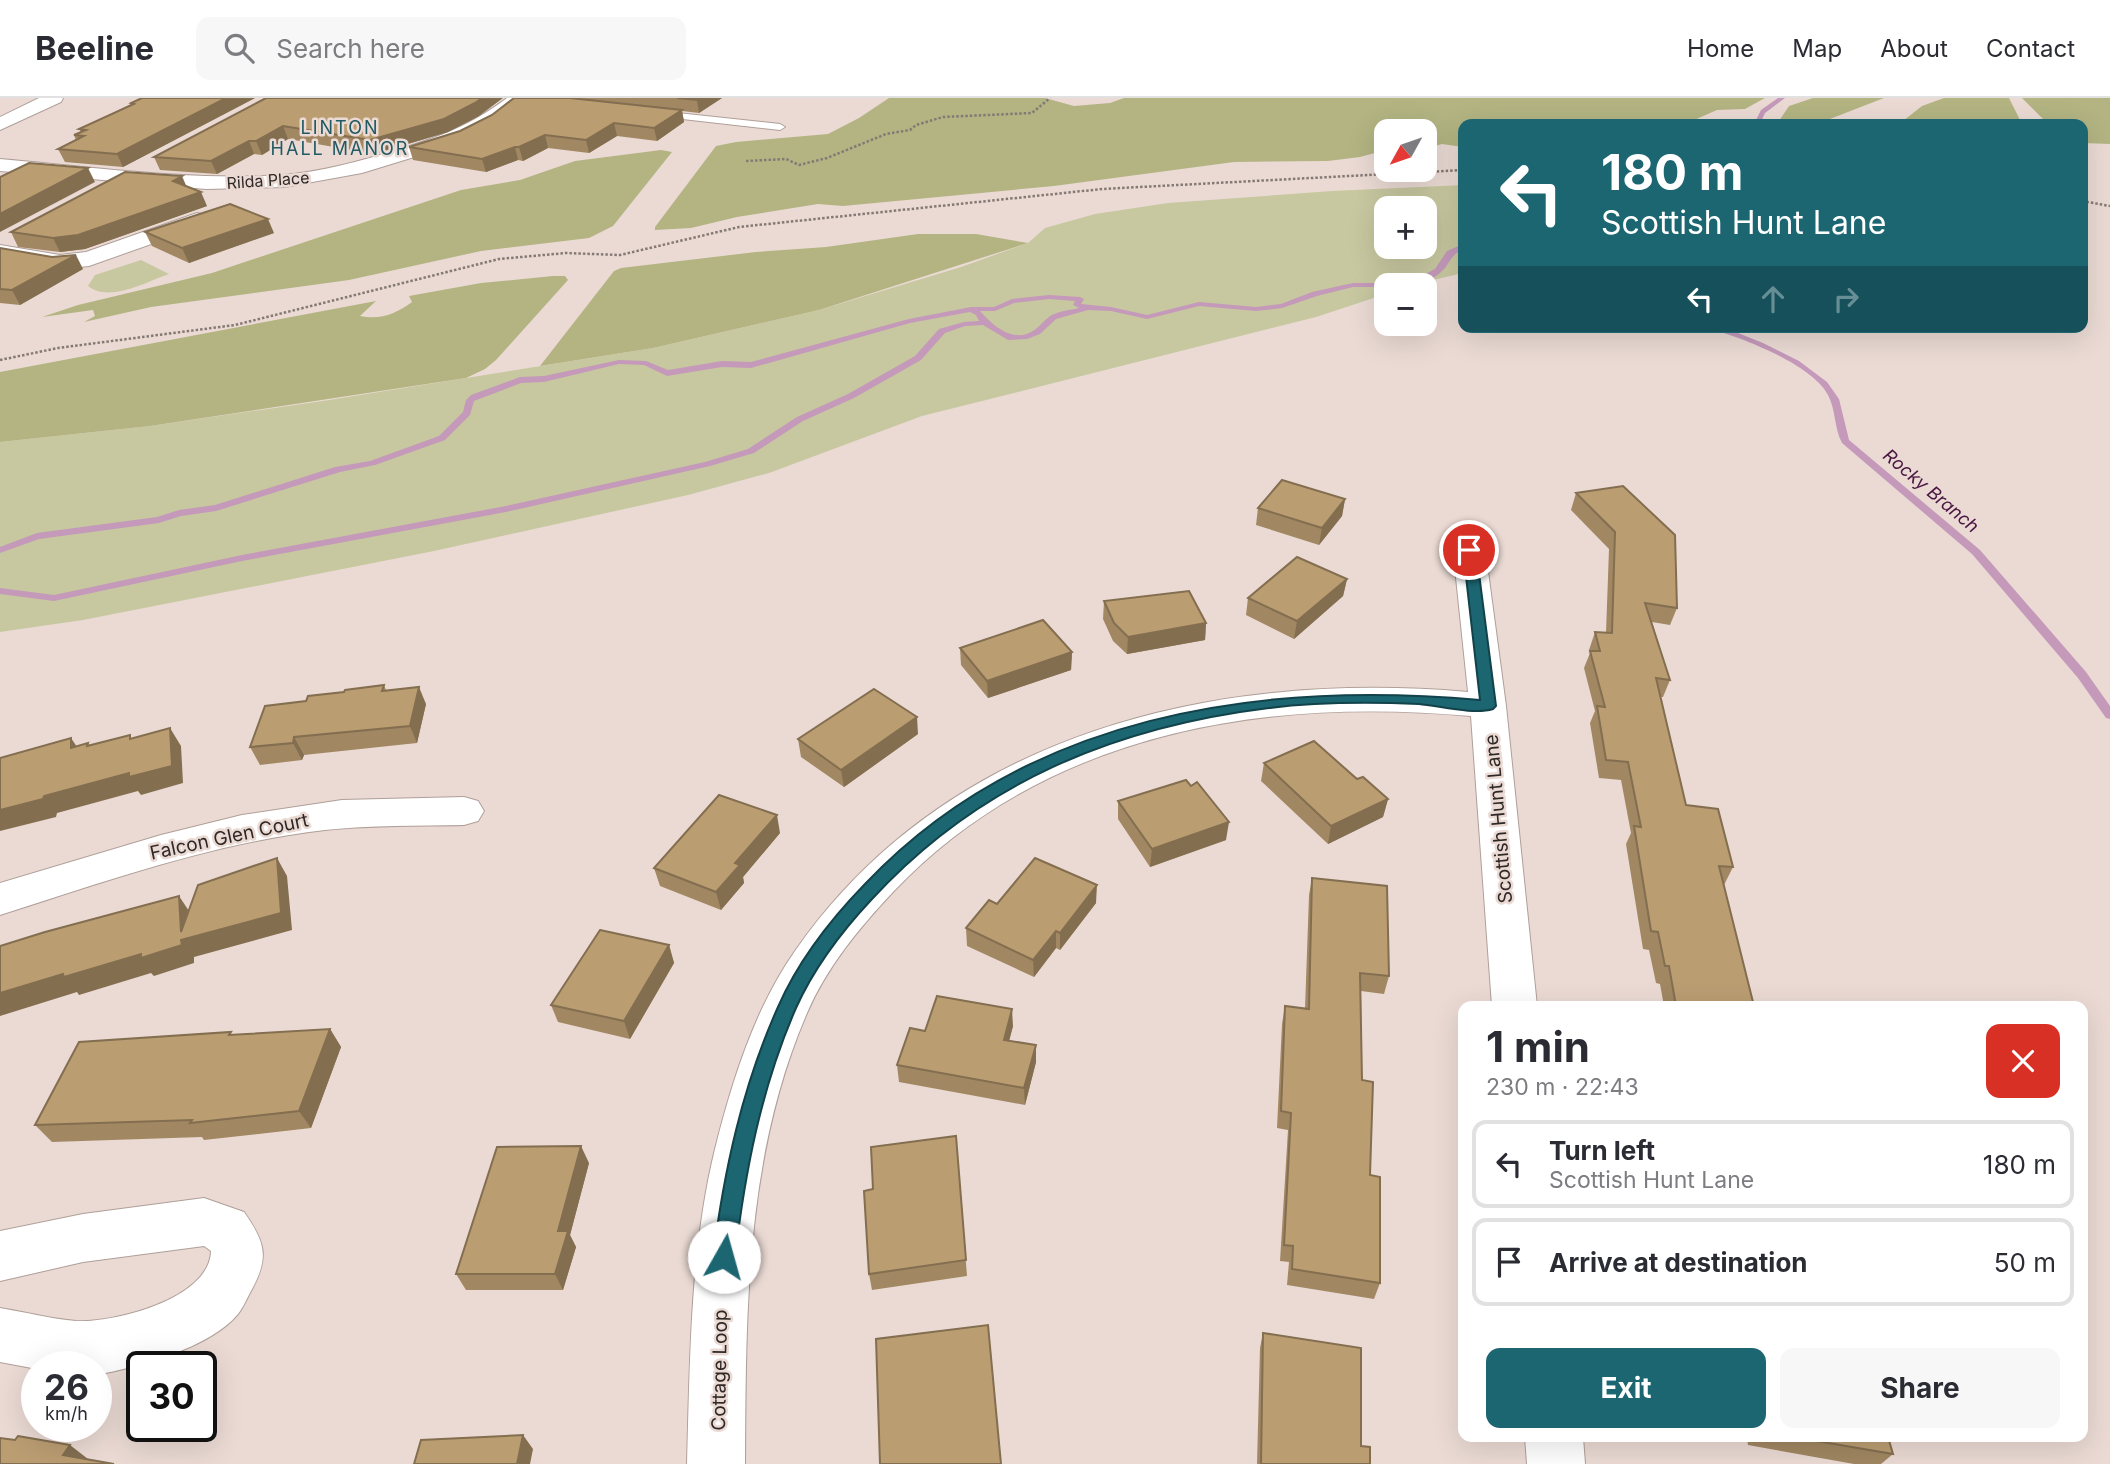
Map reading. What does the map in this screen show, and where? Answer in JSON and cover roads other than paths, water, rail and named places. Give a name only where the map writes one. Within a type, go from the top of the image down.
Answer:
[{"type":"street","points":[[0,106],[17,98]]},
{"type":"street","points":[[0,124],[54,98]]},
{"type":"street","name":"Rilda Place","points":[[0,165],[126,177],[244,184],[322,176],[386,161],[457,138],[522,99]]},
{"type":"street","points":[[91,195],[161,159]]},
{"type":"street","points":[[260,202],[306,195],[315,190],[322,176]]},
{"type":"street","points":[[0,252],[4,255],[60,262],[89,259],[220,212]]},
{"type":"street","points":[[0,244],[19,232]]},
{"type":"street","name":"Scottish Hunt Lane","points":[[1469,550],[1488,706],[1515,1001]]},
{"type":"street","name":"Cottage Loop","points":[[716,1464],[721,1283],[733,1180],[751,1106],[787,1007],[809,965],[843,918],[892,866],[934,830],[990,792],[1049,761],[1115,736],[1199,714],[1270,703],[1344,698],[1420,700],[1488,706]]},
{"type":"street","name":"Falcon Glen Court","points":[[0,899],[159,849],[243,829],[356,814],[464,811]]},
{"type":"street","points":[[0,1256],[83,1238],[204,1222],[226,1228],[237,1246],[237,1265],[219,1296],[195,1315],[144,1338],[94,1348],[75,1348],[0,1335]]},
{"type":"street","points":[[1554,1442],[1556,1464]]},
{"type":"lane","points":[[642,112],[780,127]]},
{"type":"waterway","name":"Rocky Branch","points":[[1758,119],[1770,105],[1782,98]]},
{"type":"waterway","points":[[1088,308],[1111,309],[1147,317],[1199,304],[1256,309],[1282,306],[1315,294],[1353,285],[1398,285],[1416,282],[1438,271],[1450,253],[1458,249]]},
{"type":"waterway","points":[[971,309],[995,309],[1012,301],[1049,297],[1080,299],[1077,305],[1088,308]]},
{"type":"waterway","points":[[984,323],[1011,338],[1027,337],[1037,332],[1053,317],[1088,308]]},
{"type":"waterway","points":[[0,550],[37,536],[159,520],[179,513],[216,508],[338,469],[372,463],[442,438],[467,413],[470,400],[474,397],[520,380],[544,379],[619,362],[646,363],[667,373],[722,364],[751,365],[909,321],[971,309]]},
{"type":"waterway","points":[[971,309],[979,314],[984,323]]},
{"type":"waterway","points":[[0,591],[54,598],[242,558],[506,509],[707,464],[751,451],[800,419],[851,396],[918,358],[942,331],[964,324],[984,323]]},
{"type":"waterway","name":"Rocky Branch","points":[[1731,333],[1779,353],[1824,384],[1834,399],[1845,441],[1976,552],[2082,675],[2110,715]]},
{"type":"district","name":"LINTON HALL MANOR","points":[[340,138]]}]
